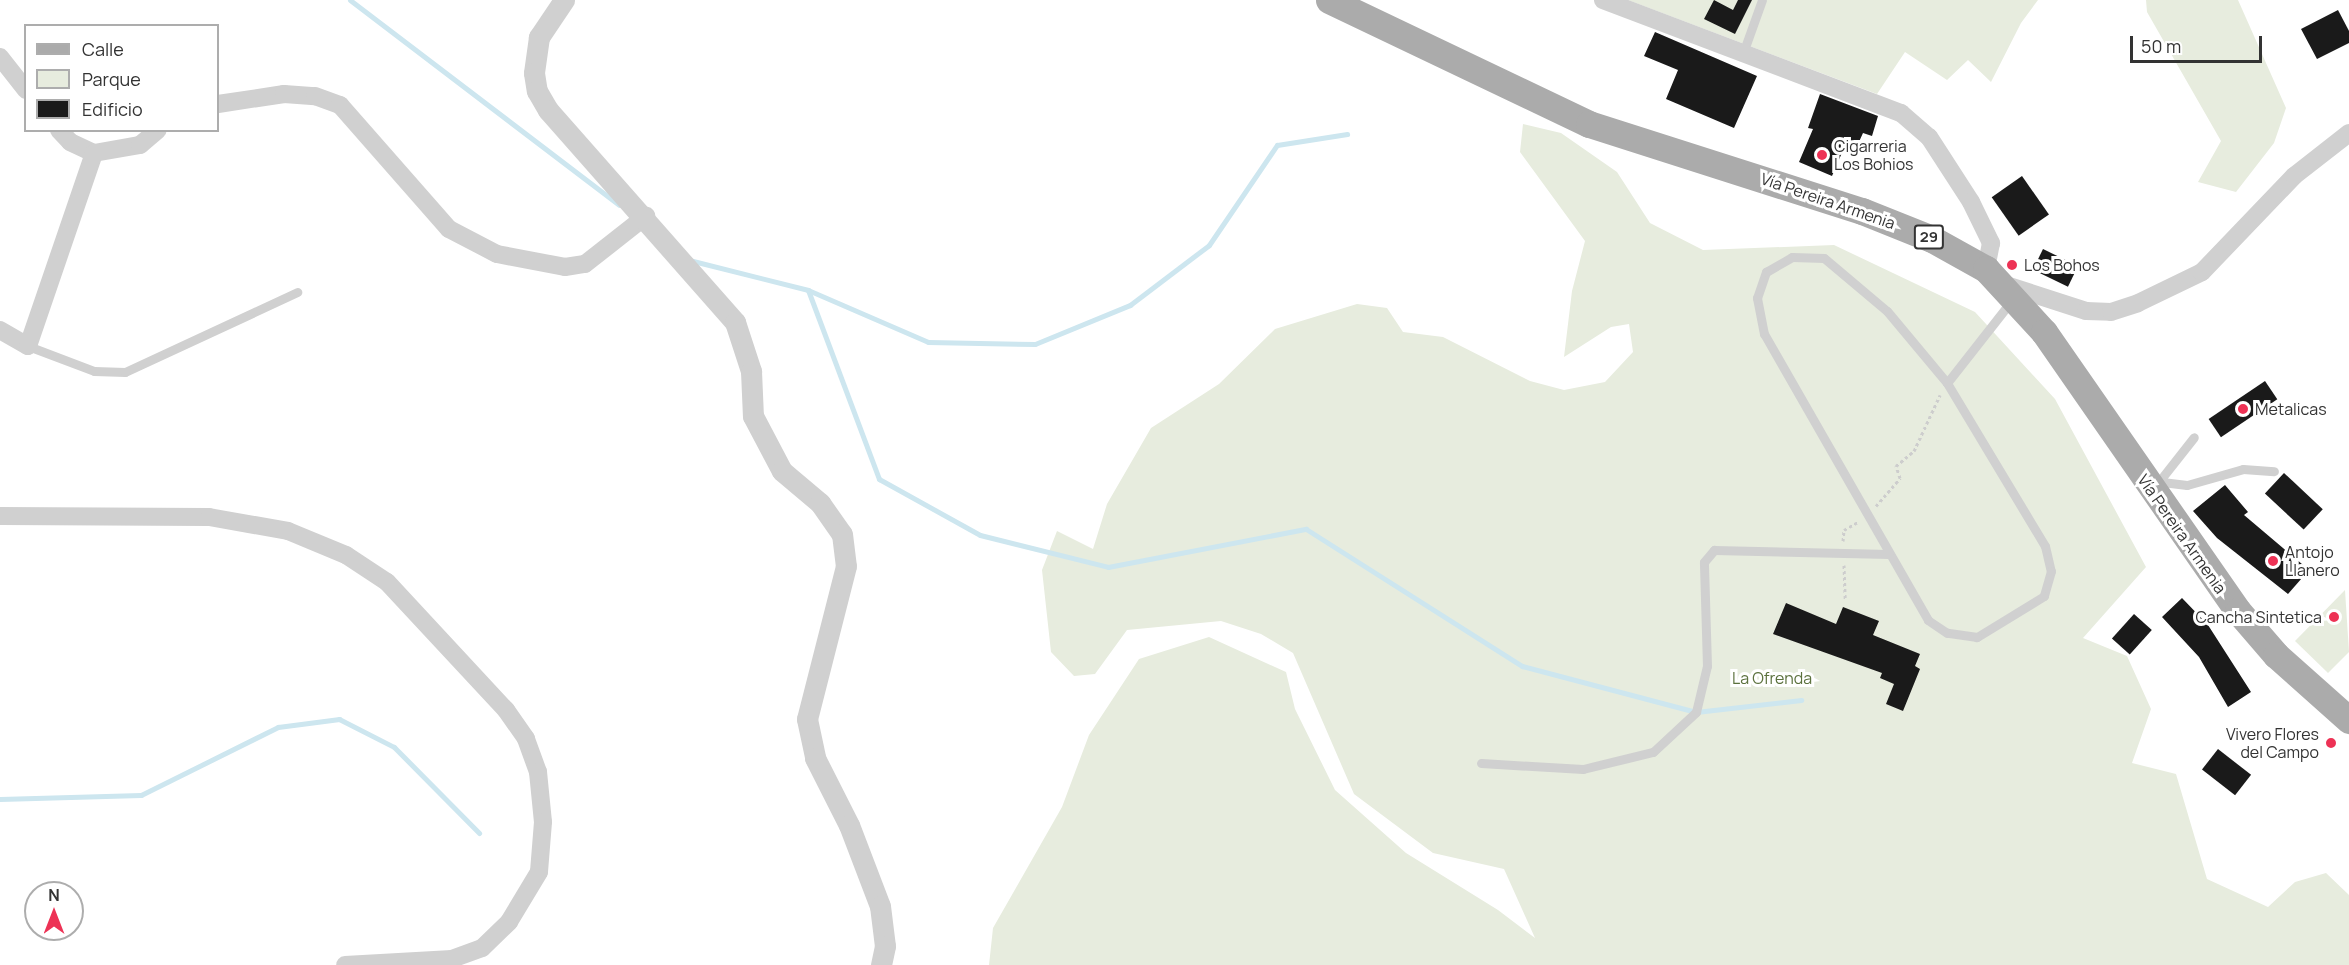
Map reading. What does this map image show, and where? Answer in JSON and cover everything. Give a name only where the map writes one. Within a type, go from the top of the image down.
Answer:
[{"type":"main road","name":"Vía Pereira Armenia","points":[[1329,0],[1589,124],[1862,211],[1932,238],[2001,284],[2044,332],[2154,481],[2249,625],[2300,678],[2349,720]]},
{"type":"street","points":[[564,0],[540,36],[534,74],[537,91],[548,110],[646,216],[735,322],[751,371],[753,416],[783,471],[820,503],[842,534],[846,566],[807,719],[816,758],[849,825],[880,906],[885,946],[881,965]]},
{"type":"street","points":[[1603,0],[1901,113],[1929,137],[1991,243],[2001,284],[2086,311],[2111,312],[2138,303],[2202,272],[2294,176],[2349,133]]},
{"type":"street","points":[[0,57],[24,87]]},
{"type":"street","points":[[219,104],[284,94],[315,96],[340,105],[449,229],[497,254],[566,267],[585,264],[646,216]]},
{"type":"street","points":[[61,132],[70,142],[93,153],[140,145],[156,132]]},
{"type":"street","points":[[0,330],[28,346],[93,153]]},
{"type":"street","points":[[0,516],[209,518],[288,531],[346,555],[387,582],[506,710],[526,739],[538,772],[543,822],[539,872],[508,922],[482,948],[452,959],[345,965]]},
{"type":"lane","points":[[1743,53],[1762,0]]},
{"type":"lane","points":[[1792,257],[1824,258],[1887,311],[1947,383],[2045,546],[2051,571],[2044,596],[1977,637],[1947,633],[1928,620],[1868,515],[1764,334],[1757,298],[1766,272],[1792,257]]},
{"type":"lane","points":[[1947,383],[2001,284]]},
{"type":"lane","points":[[28,346],[93,371],[125,372],[297,291]]},
{"type":"lane","points":[[2154,481],[2194,437]]},
{"type":"lane","points":[[2154,481],[2187,484],[2243,469],[2274,471]]},
{"type":"lane","points":[[1481,764],[1583,769],[1653,752],[1696,712],[1707,666],[1704,562],[1714,550],[1889,554]]},
{"type":"path","points":[[1845,599],[1844,530],[1868,515],[1900,478],[1896,466],[1914,451],[1947,383]]},
{"type":"green space","points":[[1628,0],[2038,0],[2021,23],[1991,82],[1968,60],[1947,80],[1905,52],[1877,94]]},
{"type":"green space","points":[[2146,0],[2238,0],[2286,108],[2274,143],[2236,192],[2198,182],[2221,141],[2147,12]]},
{"type":"green space","name":"La Ofrenda","points":[[1523,124],[1561,133],[1617,172],[1650,223],[1703,250],[1834,245],[1975,312],[2055,399],[2146,567],[2083,638],[2127,656],[2151,709],[2132,763],[2176,774],[2207,879],[2268,907],[2295,882],[2326,873],[2349,895],[2349,965],[989,965],[993,928],[1062,807],[1089,735],[1139,659],[1209,637],[1286,672],[1295,709],[1335,790],[1406,853],[1498,910],[1535,938],[1504,869],[1433,853],[1354,794],[1293,653],[1261,634],[1221,621],[1127,630],[1095,674],[1074,676],[1051,652],[1042,570],[1057,531],[1093,549],[1107,504],[1151,428],[1219,384],[1275,329],[1357,304],[1387,308],[1403,332],[1443,337],[1530,381],[1564,390],[1605,382],[1633,352],[1629,324],[1611,327],[1564,357],[1572,291],[1585,241],[1520,152]]},
{"type":"green space","name":"Cancha Sintetica","points":[[2345,590],[2349,652],[2328,673],[2295,641]]},
{"type":"building","points":[[1714,0],[1733,10],[1738,0],[1752,0],[1735,34],[1704,19]]},
{"type":"building","points":[[2338,10],[2349,31],[2349,43],[2317,59],[2301,29]]},
{"type":"building","points":[[1655,32],[1757,76],[1734,128],[1666,99],[1678,70],[1644,56]]},
{"type":"building","points":[[1820,94],[1878,116],[1872,136],[1863,133],[1858,144],[1847,141],[1832,176],[1799,162],[1813,129],[1808,128]]},
{"type":"building","points":[[2022,176],[2049,215],[2019,236],[1992,197]]},
{"type":"building","points":[[2043,249],[2078,266],[2068,287],[2033,270]]},
{"type":"building","name":"Metalicas","points":[[2265,381],[2277,399],[2221,437],[2209,419]]},
{"type":"building","points":[[2284,473],[2323,509],[2304,530],[2265,493]]},
{"type":"building","points":[[2225,485],[2248,512],[2244,515],[2309,570],[2288,594],[2217,538],[2193,511]]},
{"type":"building","points":[[2182,598],[2208,625],[2251,692],[2228,707],[2199,657],[2162,617]]},
{"type":"building","points":[[1786,603],[1836,624],[1843,607],[1879,621],[1873,635],[1920,654],[1915,666],[1920,669],[1903,711],[1886,704],[1894,684],[1880,678],[1882,673],[1773,634]]},
{"type":"building","points":[[2134,614],[2152,630],[2130,655],[2112,639]]},
{"type":"building","points":[[2218,749],[2251,775],[2235,795],[2202,769]]},
{"type":"waterway","points":[[350,0],[619,205]]},
{"type":"waterway","points":[[689,260],[808,290],[928,342],[1035,344],[1130,305],[1209,245],[1277,145],[1347,134]]},
{"type":"waterway","points":[[808,290],[879,479],[980,535],[1108,567],[1306,529],[1522,666],[1696,712],[1801,700]]},
{"type":"waterway","points":[[0,799],[141,795],[278,727],[339,719],[394,747],[479,833]]},
{"type":"place","name":"Cigarreria Los Bohios","points":[[1822,155]]},
{"type":"place","name":"Los Bohos","points":[[2012,265]]},
{"type":"place","name":"Metalicas","points":[[2243,409]]},
{"type":"place","name":"Antojo Llanero","points":[[2273,561]]},
{"type":"place","name":"Cancha Sintetica","points":[[2334,617]]},
{"type":"place","name":"Vivero Flores del Campo","points":[[2331,743]]}]
